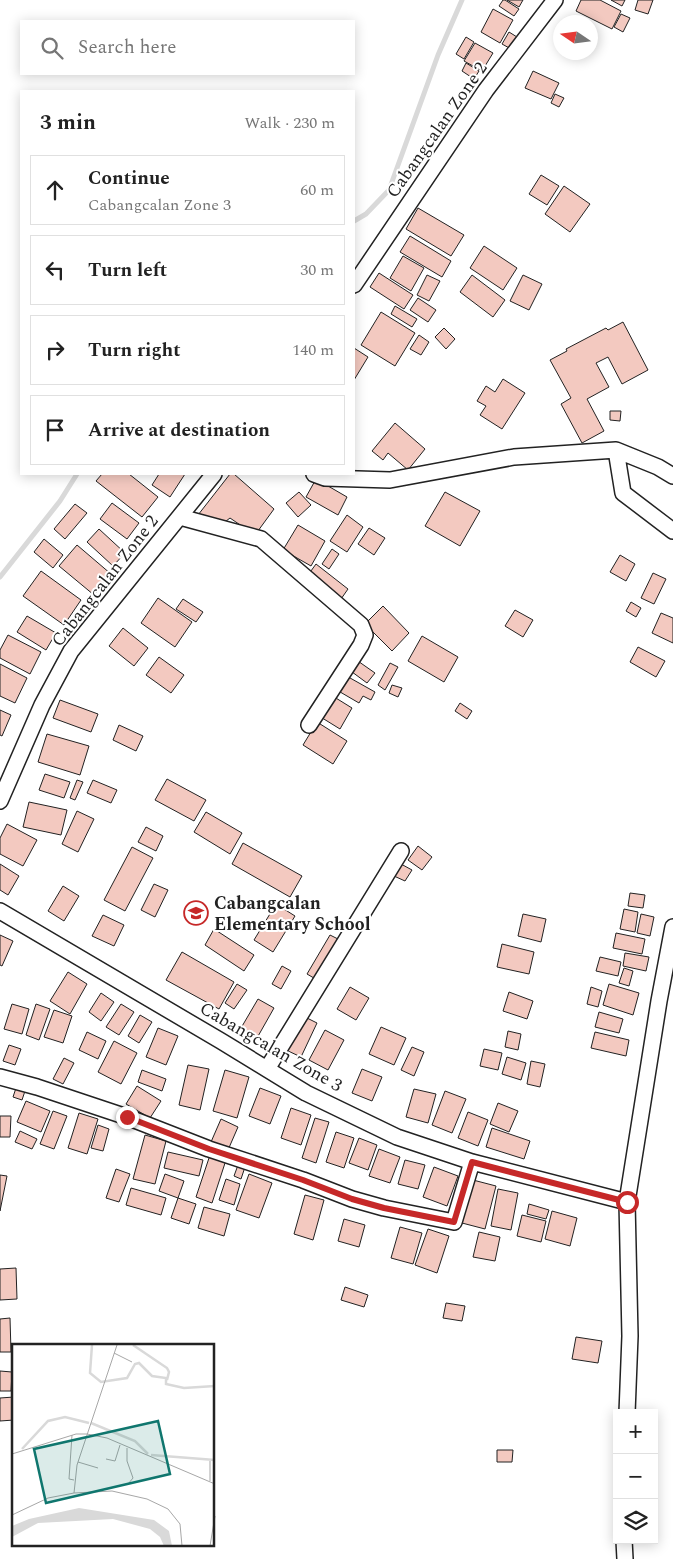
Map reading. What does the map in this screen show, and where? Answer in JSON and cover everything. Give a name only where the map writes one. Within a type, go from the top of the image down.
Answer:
[{"type":"street","name":"Cabangcalan Zone 2","points":[[355,284],[486,90],[556,0]]},
{"type":"street","points":[[317,475],[326,478],[390,480],[514,458],[616,450],[658,467],[673,476]]},
{"type":"street","points":[[616,450],[623,493],[673,531]]},
{"type":"street","name":"Cabangcalan Zone 2","points":[[0,800],[42,705],[71,651],[213,475]]},
{"type":"street","points":[[180,517],[260,539],[361,625],[365,636],[361,646],[309,725]]},
{"type":"street","points":[[267,1069],[401,851]]},
{"type":"street","name":"Cabangcalan Zone 3","points":[[0,911],[306,1093],[397,1137],[472,1162],[627,1202]]},
{"type":"street","points":[[627,1409],[630,1336],[627,1202],[658,1000],[673,927]]},
{"type":"street","points":[[0,1077],[37,1087],[127,1117],[209,1149],[303,1180],[352,1199],[384,1208],[454,1222],[472,1162]]},
{"type":"street","points":[[624,1544],[625,1559]]},
{"type":"building","points":[[503,0],[519,9],[514,16],[499,6]]},
{"type":"building","points":[[507,0],[523,0],[519,7]]},
{"type":"building","points":[[581,0],[600,0],[621,11],[612,29],[598,22],[598,15],[584,15],[576,11]]},
{"type":"building","points":[[611,0],[625,0],[622,6]]},
{"type":"building","points":[[638,0],[653,0],[648,14],[635,10]]},
{"type":"building","points":[[493,9],[513,20],[500,43],[481,32]]},
{"type":"building","points":[[621,14],[630,18],[623,32],[614,27]]},
{"type":"building","points":[[509,32],[517,37],[511,49],[502,44]]},
{"type":"building","points":[[466,37],[474,42],[464,59],[456,54]]},
{"type":"building","points":[[475,43],[493,53],[482,71],[464,61]]},
{"type":"building","points":[[466,63],[479,71],[474,79],[462,71]]},
{"type":"building","points":[[533,71],[559,83],[551,99],[525,88]]},
{"type":"building","points":[[555,94],[564,98],[559,107],[551,103]]},
{"type":"building","points":[[541,175],[559,186],[547,205],[529,194]]},
{"type":"building","points":[[564,186],[590,204],[570,232],[545,214]]},
{"type":"building","points":[[418,208],[464,235],[451,256],[406,229]]},
{"type":"building","points":[[410,236],[451,261],[442,277],[400,252]]},
{"type":"building","points":[[484,246],[517,268],[503,290],[470,268]]},
{"type":"building","points":[[403,256],[424,268],[411,291],[390,278]]},
{"type":"building","points":[[379,273],[413,295],[404,309],[370,287]]},
{"type":"building","points":[[427,275],[440,281],[429,301],[417,295]]},
{"type":"building","points":[[472,275],[505,300],[493,317],[460,292]]},
{"type":"building","points":[[523,275],[542,284],[529,310],[510,301]]},
{"type":"building","points":[[418,298],[436,310],[428,322],[410,310]]},
{"type":"building","points":[[395,306],[417,319],[412,327],[391,314]]},
{"type":"building","points":[[381,312],[415,333],[395,366],[361,345]]},
{"type":"building","points":[[623,322],[648,370],[622,384],[608,357],[596,363],[609,387],[587,399],[604,431],[582,443],[561,404],[571,398],[550,360],[567,351],[566,349],[606,328],[608,330]]},
{"type":"building","points":[[444,328],[455,339],[446,349],[435,337]]},
{"type":"building","points":[[419,335],[429,342],[421,355],[410,349]]},
{"type":"building","points":[[355,349],[368,357],[355,378]]},
{"type":"building","points":[[503,379],[525,393],[502,429],[480,415],[486,406],[477,401],[486,386],[495,392]]},
{"type":"building","points":[[610,411],[621,411],[620,421],[610,420]]},
{"type":"building","points":[[395,423],[425,449],[408,470],[388,453],[383,460],[372,451]]},
{"type":"building","points":[[101,475],[130,475],[158,497],[142,517],[96,481]]},
{"type":"building","points":[[158,475],[184,475],[170,497],[152,485]]},
{"type":"building","points":[[229,475],[235,475],[274,509],[255,535],[230,518],[221,525],[198,515]]},
{"type":"building","points":[[316,479],[347,497],[338,515],[306,497]]},
{"type":"building","points":[[299,492],[311,505],[298,517],[286,503]]},
{"type":"building","points":[[445,492],[480,511],[460,546],[425,526]]},
{"type":"building","points":[[112,503],[139,523],[127,539],[100,519]]},
{"type":"building","points":[[75,504],[87,513],[65,539],[54,529]]},
{"type":"building","points":[[347,515],[363,527],[347,552],[330,541]]},
{"type":"building","points":[[298,525],[325,541],[311,566],[283,550]]},
{"type":"building","points":[[369,528],[385,538],[374,555],[358,544]]},
{"type":"building","points":[[99,529],[125,553],[113,566],[87,542]]},
{"type":"building","points":[[44,539],[63,555],[53,568],[34,552]]},
{"type":"building","points":[[77,545],[111,574],[94,595],[59,566]]},
{"type":"building","points":[[332,549],[339,554],[329,569],[322,564]]},
{"type":"building","points":[[620,555],[635,564],[626,581],[610,572]]},
{"type":"building","points":[[316,564],[348,589],[341,599],[308,575]]},
{"type":"building","points":[[41,571],[81,600],[64,625],[23,596]]},
{"type":"building","points":[[653,573],[666,579],[654,604],[641,598]]},
{"type":"building","points":[[158,598],[192,622],[175,647],[141,623]]},
{"type":"building","points":[[183,599],[203,612],[196,622],[176,609]]},
{"type":"building","points":[[631,602],[641,608],[636,617],[626,611]]},
{"type":"building","points":[[383,606],[409,633],[392,651],[365,624]]},
{"type":"building","points":[[515,610],[533,620],[523,637],[505,626]]},
{"type":"building","points":[[661,613],[673,618],[673,643],[652,633]]},
{"type":"building","points":[[27,616],[56,633],[46,650],[17,632]]},
{"type":"building","points":[[123,628],[148,648],[134,666],[109,646]]},
{"type":"building","points":[[8,635],[41,652],[30,674],[0,658],[0,650]]},
{"type":"building","points":[[422,636],[458,657],[444,682],[408,661]]},
{"type":"building","points":[[638,647],[665,661],[656,677],[630,662]]},
{"type":"building","points":[[159,657],[184,675],[171,693],[146,675]]},
{"type":"building","points":[[355,659],[375,673],[367,683],[348,669]]},
{"type":"building","points":[[390,663],[398,667],[385,690],[378,685]]},
{"type":"building","points":[[0,664],[27,678],[15,703],[0,696]]},
{"type":"building","points":[[343,674],[375,692],[371,700],[363,696],[359,703],[335,689]]},
{"type":"building","points":[[392,685],[402,688],[398,697],[389,693]]},
{"type":"building","points":[[331,695],[352,708],[340,729],[319,716]]},
{"type":"building","points":[[60,700],[98,714],[91,732],[53,718]]},
{"type":"building","points":[[460,703],[472,711],[467,719],[455,711]]},
{"type":"building","points":[[0,710],[11,715],[2,736],[0,735]]},
{"type":"building","points":[[317,722],[347,741],[333,764],[303,745]]},
{"type":"building","points":[[119,725],[143,736],[136,751],[113,740]]},
{"type":"building","points":[[47,734],[89,746],[80,775],[38,762]]},
{"type":"building","points":[[45,774],[70,782],[64,798],[39,790]]},
{"type":"building","points":[[167,779],[206,800],[194,821],[155,800]]},
{"type":"building","points":[[77,780],[83,782],[75,800],[70,798]]},
{"type":"building","points":[[93,780],[117,790],[111,803],[87,793]]},
{"type":"building","points":[[29,802],[67,810],[61,835],[23,827]]},
{"type":"building","points":[[77,811],[94,819],[78,852],[62,844]]},
{"type":"building","points":[[206,812],[242,833],[230,854],[194,832]]},
{"type":"building","points":[[7,824],[37,840],[23,866],[0,854],[0,838]]},
{"type":"building","points":[[146,827],[163,836],[156,851],[138,842]]},
{"type":"building","points":[[243,843],[302,876],[290,897],[232,864]]},
{"type":"building","points":[[418,846],[432,857],[422,870],[408,860]]},
{"type":"building","points":[[132,847],[153,858],[125,911],[104,900]]},
{"type":"building","points":[[0,864],[19,876],[8,895],[0,890]]},
{"type":"building","points":[[401,864],[412,870],[405,881],[394,876]]},
{"type":"building","points":[[154,884],[168,890],[155,917],[141,910]]},
{"type":"building","points":[[63,886],[79,896],[64,921],[48,911]]},
{"type":"building","points":[[630,893],[645,895],[643,908],[628,906]]},
{"type":"building","points":[[276,904],[295,916],[273,952],[254,940]]},
{"type":"building","points":[[624,909],[638,912],[635,932],[620,929]]},
{"type":"building","points":[[523,914],[546,919],[541,942],[518,936]]},
{"type":"building","points":[[641,914],[654,917],[650,936],[637,933]]},
{"type":"building","points":[[103,915],[124,925],[114,946],[92,936]]},
{"type":"building","points":[[214,929],[254,955],[244,971],[205,945]]},
{"type":"building","points":[[616,933],[645,939],[642,954],[613,948]]},
{"type":"building","points":[[0,935],[13,941],[2,966],[0,965]]},
{"type":"building","points":[[330,935],[342,941],[319,981],[307,974]]},
{"type":"building","points":[[502,944],[534,952],[529,974],[497,967]]},
{"type":"building","points":[[182,952],[234,982],[219,1009],[166,980]]},
{"type":"building","points":[[625,953],[649,957],[646,971],[623,966]]},
{"type":"building","points":[[600,957],[621,962],[618,976],[596,971]]},
{"type":"building","points":[[282,966],[291,971],[281,989],[272,984]]},
{"type":"building","points":[[624,968],[633,971],[629,986],[619,983]]},
{"type":"building","points":[[68,972],[87,984],[70,1014],[50,1001]]},
{"type":"building","points":[[237,984],[247,990],[234,1009],[225,1003]]},
{"type":"building","points":[[609,984],[639,993],[633,1015],[603,1005]]},
{"type":"building","points":[[350,987],[369,998],[356,1020],[337,1009]]},
{"type":"building","points":[[591,987],[602,991],[598,1007],[587,1004]]},
{"type":"building","points":[[509,992],[533,1001],[527,1019],[503,1011]]},
{"type":"building","points":[[101,993],[114,1002],[101,1021],[89,1012]]},
{"type":"building","points":[[258,999],[274,1008],[257,1038],[241,1028]]},
{"type":"building","points":[[12,1004],[29,1009],[22,1034],[4,1029]]},
{"type":"building","points":[[36,1004],[50,1009],[39,1040],[26,1035]]},
{"type":"building","points":[[121,1004],[134,1012],[119,1035],[106,1027]]},
{"type":"building","points":[[54,1010],[72,1016],[63,1043],[44,1037]]},
{"type":"building","points":[[599,1012],[623,1019],[619,1033],[595,1027]]},
{"type":"building","points":[[140,1015],[152,1022],[139,1043],[128,1036]]},
{"type":"building","points":[[303,1016],[317,1023],[301,1057],[286,1050]]},
{"type":"building","points":[[381,1027],[406,1038],[394,1065],[369,1054]]},
{"type":"building","points":[[158,1028],[178,1036],[166,1065],[146,1057]]},
{"type":"building","points":[[325,1030],[344,1040],[328,1070],[309,1060]]},
{"type":"building","points":[[508,1031],[521,1034],[518,1050],[505,1047]]},
{"type":"building","points":[[87,1032],[106,1041],[98,1059],[79,1050]]},
{"type":"building","points":[[595,1032],[629,1040],[626,1056],[591,1048]]},
{"type":"building","points":[[114,1041],[137,1053],[121,1084],[98,1072]]},
{"type":"building","points":[[9,1045],[21,1049],[15,1065],[3,1061]]},
{"type":"building","points":[[412,1047],[424,1052],[414,1076],[401,1070]]},
{"type":"building","points":[[484,1049],[502,1053],[498,1070],[480,1066]]},
{"type":"building","points":[[507,1057],[526,1063],[521,1080],[502,1074]]},
{"type":"building","points":[[64,1058],[74,1063],[63,1084],[53,1079]]},
{"type":"building","points":[[531,1061],[545,1064],[540,1087],[527,1084]]},
{"type":"building","points":[[188,1065],[209,1069],[200,1110],[179,1105]]},
{"type":"building","points":[[362,1069],[382,1077],[372,1101],[352,1093]]},
{"type":"building","points":[[142,1070],[166,1079],[162,1091],[138,1082]]},
{"type":"building","points":[[225,1070],[249,1077],[237,1118],[213,1111]]},
{"type":"building","points":[[137,1086],[161,1101],[150,1118],[126,1104]]},
{"type":"building","points":[[16,1088],[25,1091],[22,1100],[13,1097]]},
{"type":"building","points":[[260,1088],[281,1096],[270,1124],[249,1116]]},
{"type":"building","points":[[414,1089],[436,1094],[428,1123],[406,1117]]},
{"type":"building","points":[[445,1091],[466,1099],[452,1133],[432,1125]]},
{"type":"building","points":[[26,1101],[50,1111],[41,1132],[17,1122]]},
{"type":"building","points":[[498,1103],[518,1111],[509,1132],[490,1124]]},
{"type":"building","points":[[291,1108],[311,1115],[301,1145],[281,1138]]},
{"type":"building","points":[[53,1111],[67,1116],[54,1149],[40,1144]]},
{"type":"building","points":[[468,1112],[488,1120],[478,1146],[458,1138]]},
{"type":"building","points":[[79,1113],[98,1119],[87,1154],[68,1148]]},
{"type":"building","points":[[0,1116],[11,1116],[10,1137],[0,1137]]},
{"type":"building","points":[[315,1118],[329,1122],[316,1163],[302,1158]]},
{"type":"building","points":[[221,1119],[238,1127],[228,1150],[211,1142]]},
{"type":"building","points":[[98,1125],[109,1129],[103,1151],[91,1148]]},
{"type":"building","points":[[492,1128],[530,1141],[524,1159],[486,1147]]},
{"type":"building","points":[[20,1131],[37,1139],[32,1149],[15,1142]]},
{"type":"building","points":[[336,1132],[354,1138],[344,1168],[326,1162]]},
{"type":"building","points":[[145,1135],[166,1141],[155,1184],[133,1179]]},
{"type":"building","points":[[359,1138],[377,1145],[368,1170],[349,1163]]},
{"type":"building","points":[[379,1149],[400,1157],[390,1183],[369,1176]]},
{"type":"building","points":[[168,1152],[203,1160],[199,1176],[164,1168]]},
{"type":"building","points":[[210,1155],[226,1160],[212,1203],[196,1197]]},
{"type":"building","points":[[405,1160],[425,1165],[418,1189],[398,1184]]},
{"type":"building","points":[[238,1165],[245,1167],[241,1179],[234,1176]]},
{"type":"building","points":[[434,1167],[458,1176],[447,1206],[423,1197]]},
{"type":"building","points":[[116,1169],[130,1174],[119,1202],[106,1198]]},
{"type":"building","points":[[165,1174],[184,1181],[178,1198],[159,1191]]},
{"type":"building","points":[[249,1174],[272,1183],[259,1218],[236,1210]]},
{"type":"building","points":[[0,1175],[7,1176],[0,1211]]},
{"type":"building","points":[[226,1179],[240,1184],[234,1205],[219,1200]]},
{"type":"building","points":[[473,1180],[496,1186],[485,1229],[462,1223]]},
{"type":"building","points":[[131,1188],[166,1198],[161,1215],[126,1205]]},
{"type":"building","points":[[498,1189],[518,1193],[511,1230],[491,1226]]},
{"type":"building","points":[[305,1195],[324,1200],[313,1240],[294,1234]]},
{"type":"building","points":[[178,1198],[196,1204],[189,1224],[171,1218]]},
{"type":"building","points":[[529,1204],[549,1210],[546,1219],[527,1214]]},
{"type":"building","points":[[204,1207],[230,1214],[224,1236],[198,1228]]},
{"type":"building","points":[[552,1211],[577,1218],[570,1246],[545,1239]]},
{"type":"building","points":[[522,1215],[546,1221],[541,1242],[517,1236]]},
{"type":"building","points":[[344,1219],[365,1225],[359,1247],[338,1241]]},
{"type":"building","points":[[400,1227],[422,1233],[413,1264],[391,1258]]},
{"type":"building","points":[[428,1229],[449,1236],[437,1273],[415,1265]]},
{"type":"building","points":[[479,1232],[500,1237],[495,1261],[473,1257]]},
{"type":"building","points":[[16,1268],[17,1299],[0,1300],[0,1269]]},
{"type":"building","points":[[345,1287],[368,1295],[364,1307],[341,1300]]},
{"type":"building","points":[[446,1303],[465,1306],[462,1321],[443,1318]]},
{"type":"building","points":[[10,1318],[11,1352],[0,1352],[0,1319]]},
{"type":"building","points":[[576,1337],[602,1341],[598,1363],[572,1359]]},
{"type":"building","points":[[0,1371],[12,1372],[11,1391],[0,1391]]},
{"type":"building","points":[[12,1397],[12,1420],[0,1421],[0,1398]]},
{"type":"building","points":[[497,1450],[513,1450],[512,1462],[497,1462]]},
{"type":"waterway","points":[[355,220],[366,214],[389,190],[438,55],[462,0]]},
{"type":"waterway","points":[[0,577],[60,501],[76,475]]},
{"type":"place","name":"Cabangcalan Elementary School","points":[[196,913]]},
{"type":"route","points":[[127,1117],[209,1149],[303,1180],[352,1199],[384,1208],[454,1222],[472,1162],[627,1202]]}]
